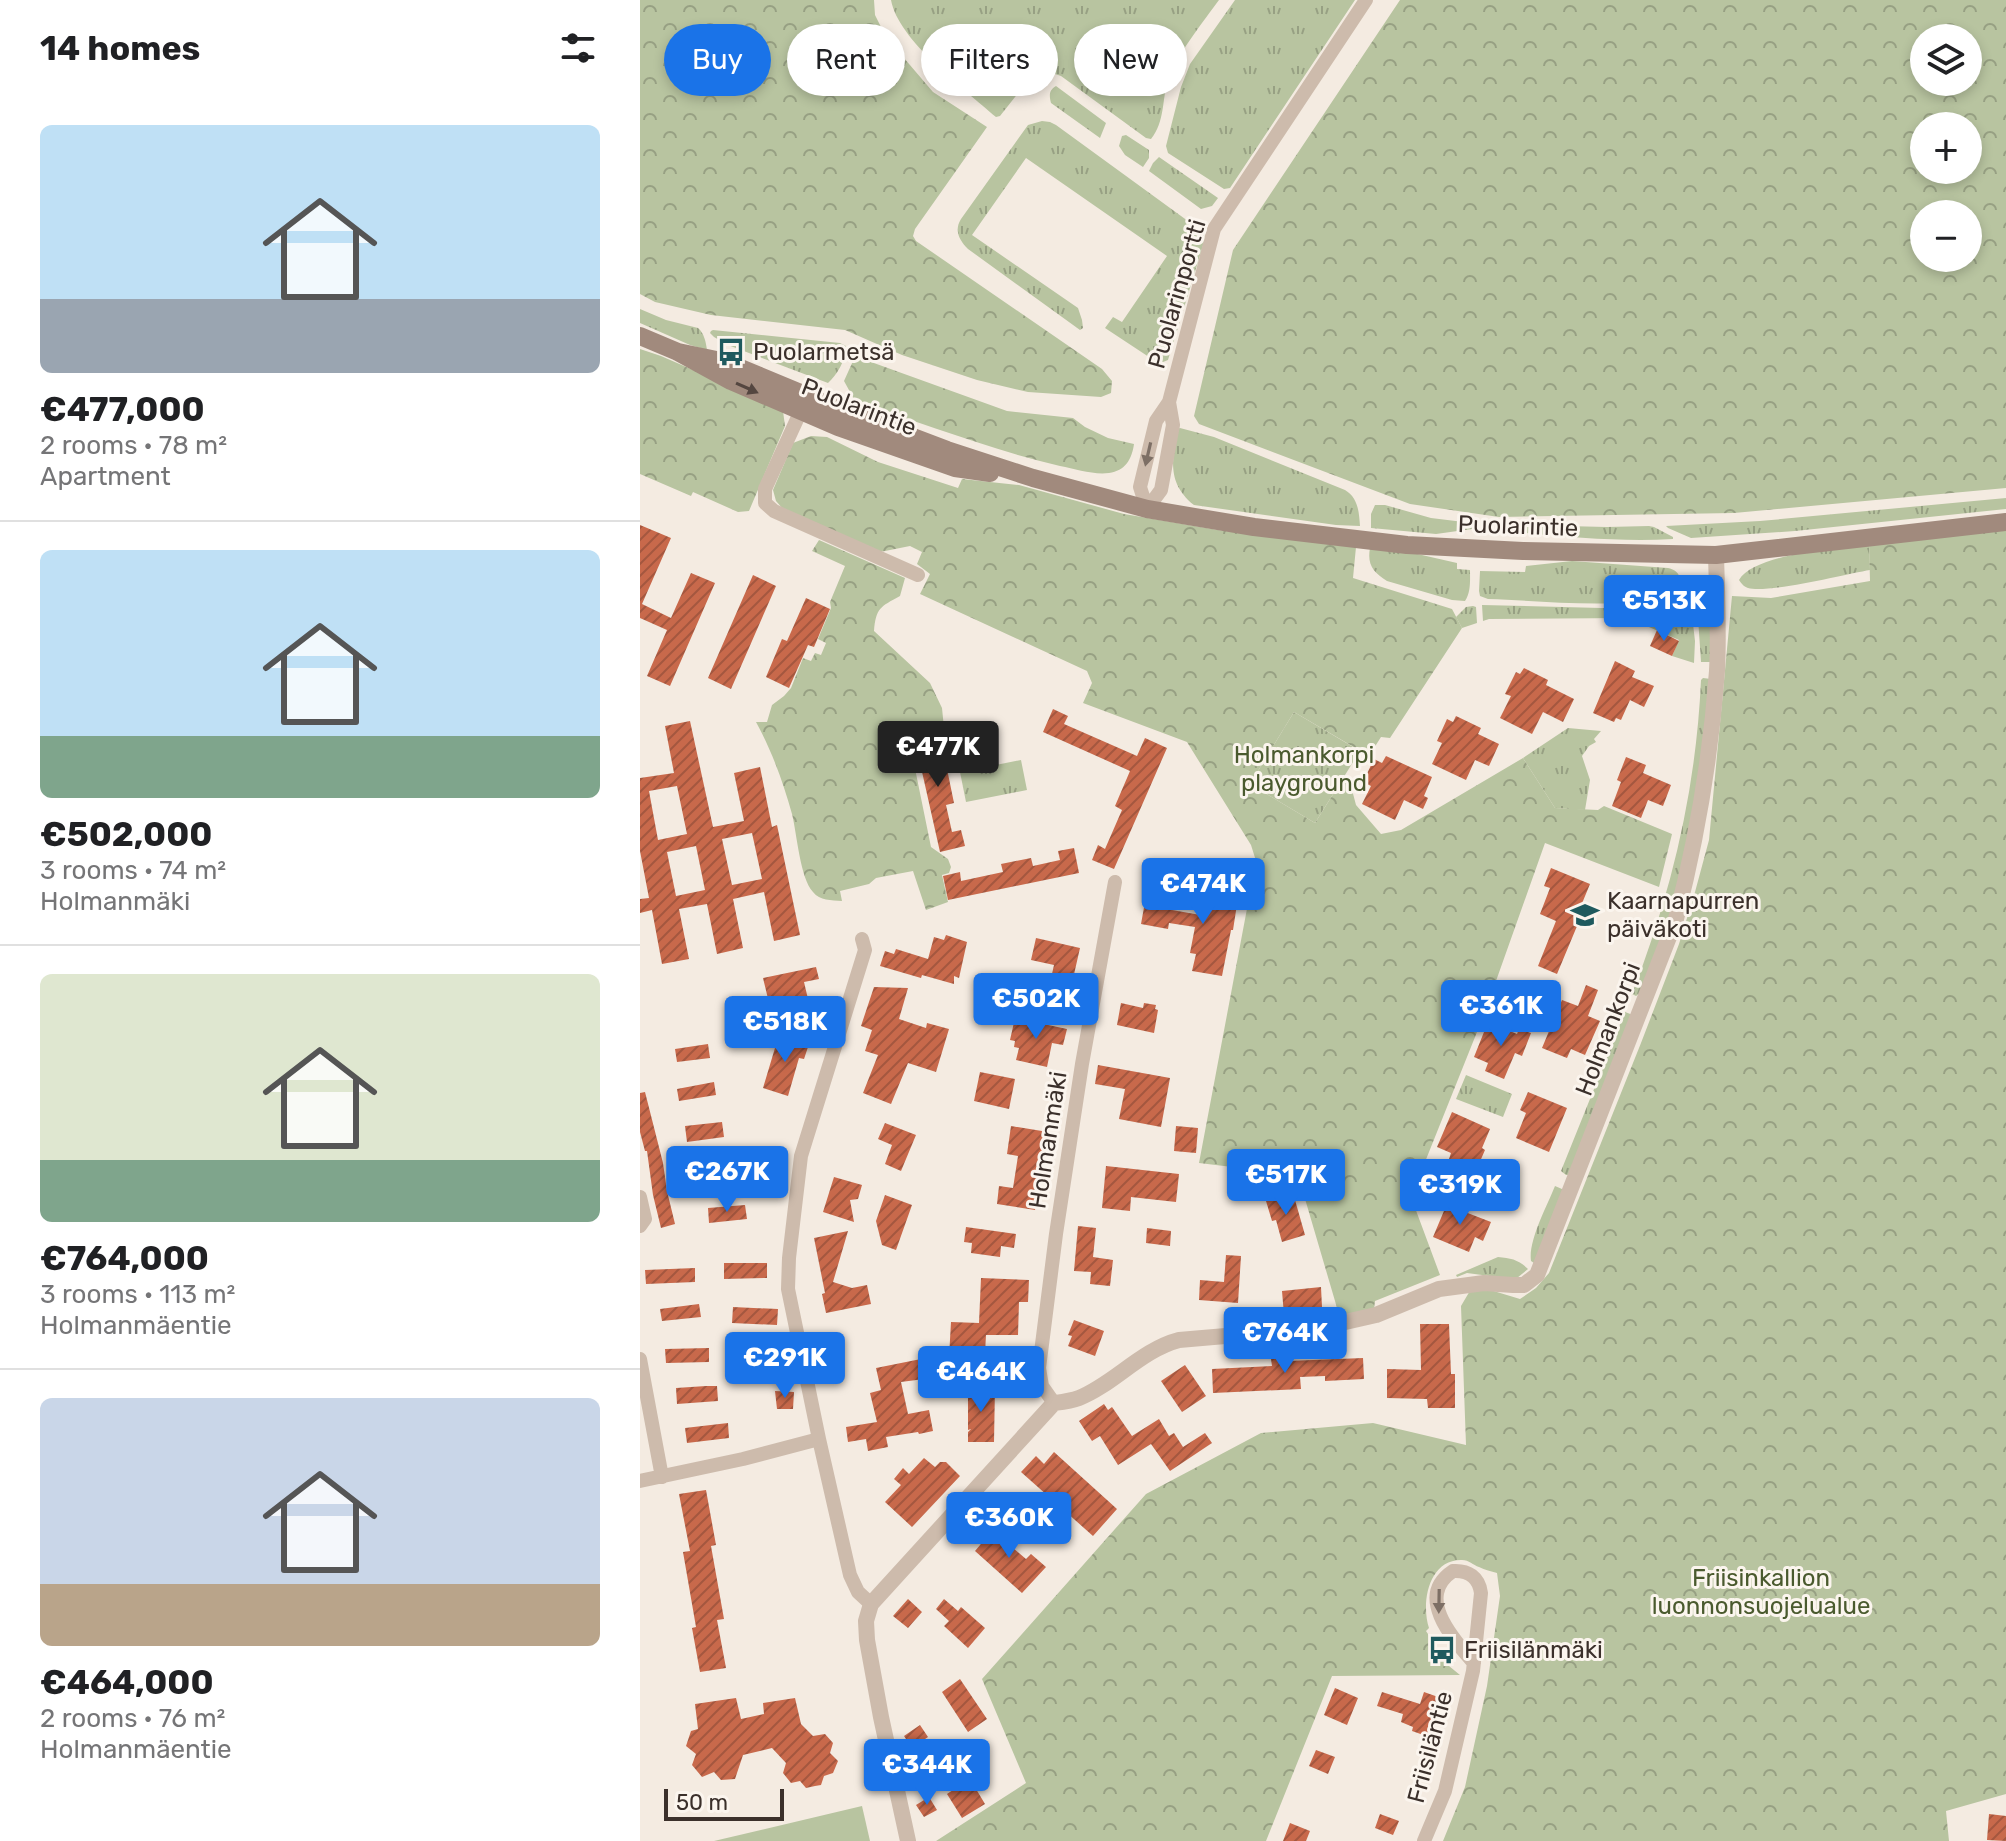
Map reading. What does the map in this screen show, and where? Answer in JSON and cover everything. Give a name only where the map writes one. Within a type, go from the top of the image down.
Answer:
[{"type":"main road","name":"Puolarintie","points":[[640,336],[678,352],[731,381],[804,404],[838,427],[955,468],[1033,478],[1147,509],[1254,527],[1407,545],[1716,555],[2006,522]]},
{"type":"street","name":"Puolarinportti","points":[[1147,509],[1161,490],[1173,425],[1169,402],[1214,229],[1366,0]]},
{"type":"street","points":[[804,404],[765,489],[765,503],[774,511],[918,575]]},
{"type":"street","name":"Holmankorpi","points":[[1054,1403],[1088,1393],[1167,1343],[1319,1328],[1376,1315],[1439,1289],[1484,1283],[1524,1285],[1537,1275],[1676,919],[1689,870],[1699,820],[1717,670],[1716,555]]},
{"type":"street","name":"Holmanmäki","points":[[1054,1403],[1042,1386],[1039,1368],[1082,1064],[1115,882]]},
{"type":"street","points":[[862,939],[865,950],[801,1156],[788,1289],[850,1575],[858,1592],[871,1604]]},
{"type":"street","points":[[640,1197],[645,1219],[640,1226]]},
{"type":"street","points":[[640,1359],[662,1477]]},
{"type":"street","points":[[908,1841],[867,1640],[866,1621],[871,1604],[1054,1403]]},
{"type":"street","points":[[640,1481],[819,1439]]},
{"type":"street","name":"Friisiläntie","points":[[1424,1841],[1445,1791],[1474,1663],[1480,1586],[1468,1573],[1453,1571],[1440,1585],[1436,1610],[1474,1663]]},
{"type":"green space","points":[[640,0],[874,0],[880,24],[787,24],[787,96],[905,96],[905,59],[921,78],[921,96],[939,96],[987,127],[913,236],[1102,369],[1112,381],[1111,393],[1101,397],[1028,392],[977,380],[902,355],[845,330],[711,315],[655,302],[640,294]]},
{"type":"green space","points":[[891,0],[1219,0],[1187,46],[1187,24],[1074,24],[1074,85],[1058,75],[1058,24],[921,24],[921,49],[896,15]]},
{"type":"green space","points":[[1235,0],[1355,0],[1230,188],[1224,189],[1168,153],[1166,146],[1179,96],[1187,96],[1190,64]]},
{"type":"green space","points":[[1400,0],[2006,0],[2006,488],[1734,513],[1499,517],[1410,504],[1199,424],[1194,416],[1233,250]]},
{"type":"green space","points":[[1058,87],[1106,123],[1100,138],[1051,103],[1050,96],[1058,96]]},
{"type":"green space","points":[[971,96],[1016,96],[996,117]]},
{"type":"green space","points":[[1088,96],[1164,96],[1156,132],[1151,139]]},
{"type":"green space","points":[[1042,121],[1056,125],[1203,232],[1205,239],[1168,360],[1155,361],[1105,328],[1113,317],[1122,322],[1167,256],[1026,158],[972,235],[1078,308],[1083,328],[1080,330],[968,249],[960,238],[958,227],[961,219],[1028,125]]},
{"type":"green space","points":[[1126,135],[1149,150],[1149,158],[1143,167],[1125,155],[1119,146],[1122,136]]},
{"type":"green space","points":[[1159,157],[1218,198],[1212,206],[1201,209],[1149,171]]},
{"type":"green space","points":[[640,309],[698,328],[707,350],[640,323]]},
{"type":"green space","points":[[713,330],[840,343],[846,346],[846,351],[841,366],[828,383],[728,345],[714,337],[710,333]]},
{"type":"green space","points":[[640,349],[783,411],[785,426],[749,511],[738,512],[640,474]]},
{"type":"green space","points":[[860,358],[1007,411],[1073,418],[1108,438],[1134,444],[1132,455],[1115,472],[1084,471],[1034,460],[855,401],[844,381],[853,361]]},
{"type":"green space","points":[[1177,429],[1214,437],[1345,490],[1355,501],[1360,526],[1194,505],[1175,480],[1173,461]]},
{"type":"green space","points":[[811,436],[827,437],[878,462],[958,488],[962,479],[1019,485],[1124,514],[1218,530],[1356,547],[1353,578],[1452,609],[1462,628],[1390,738],[1381,737],[1369,756],[1294,712],[1250,784],[1315,823],[1342,780],[1351,786],[1356,805],[1381,834],[1401,830],[1523,758],[1555,808],[1598,810],[1604,806],[1672,834],[1659,887],[1545,843],[1485,1012],[1411,1197],[1440,1275],[1375,1301],[1374,1309],[1340,1318],[1298,1175],[1199,1163],[1256,861],[1251,845],[1187,742],[1083,703],[1092,683],[1087,671],[920,594],[930,574],[917,564],[922,552],[910,546],[880,552],[783,509],[776,501],[773,490],[793,443]]},
{"type":"green space","points":[[2006,498],[2006,509],[1795,531],[1691,538],[1666,526],[1760,521]]},
{"type":"green space","points":[[1375,505],[1431,518],[1472,523],[1472,529],[1436,534],[1371,528]]},
{"type":"green space","points":[[1520,525],[1649,526],[1673,539],[1614,539],[1517,532]]},
{"type":"green space","name":"Friisinkallion luonnonsuojelualue","points":[[2006,530],[2006,1794],[1946,1811],[1949,1841],[1443,1841],[1465,1787],[1487,1686],[1500,1596],[1497,1573],[1462,1560],[1441,1567],[1430,1585],[1426,1607],[1429,1628],[1426,1631],[1449,1666],[1460,1675],[1332,1676],[1266,1841],[936,1841],[1026,1783],[982,1679],[1146,1494],[1261,1433],[1373,1423],[1466,1445],[1461,1306],[1471,1289],[1487,1289],[1520,1299],[1536,1288],[1549,1273],[1679,944],[1709,840],[1732,596],[1771,598],[1870,581],[1869,543]]},
{"type":"green space","points":[[819,540],[905,578],[900,596],[878,613],[874,631],[930,683],[942,708],[944,728],[913,735],[910,744],[931,847],[948,859],[951,867],[949,873],[942,875],[948,902],[926,910],[913,871],[876,878],[869,884],[840,891],[842,901],[822,899],[813,892],[802,866],[785,790],[756,722],[767,722],[772,705],[791,688],[803,658],[811,661],[815,653],[821,655],[826,643],[818,639],[845,566],[812,551]]},
{"type":"green space","points":[[1869,543],[1870,570],[1772,588],[1748,588],[1739,580],[1748,571],[1779,558]]},
{"type":"green space","points":[[1370,548],[1400,550],[1457,563],[1457,569],[1470,570],[1467,598],[1465,601],[1452,600],[1387,581],[1372,568]]},
{"type":"green space","points":[[1572,561],[1668,568],[1677,573],[1682,588],[1678,595],[1656,600],[1608,603],[1559,603],[1480,596],[1480,571],[1525,572],[1526,566]]},
{"type":"green space","points":[[1700,595],[1705,595],[1710,616],[1711,662],[1701,662],[1697,603]]},
{"type":"green space","points":[[1682,602],[1691,607],[1694,663],[1672,656],[1679,640],[1628,618],[1483,621],[1482,605],[1640,609]]},
{"type":"green space","points":[[1466,607],[1476,607],[1477,623],[1462,628],[1456,617]]},
{"type":"green space","points":[[1703,678],[1711,679],[1696,814],[1672,917],[1643,991],[1636,996],[1632,994],[1659,917],[1680,840],[1694,761]]},
{"type":"green space","name":"Holmankorpi playground","points":[[1294,712],[1360,751],[1315,823],[1250,784]]},
{"type":"green space","points":[[1568,728],[1601,731],[1594,739],[1596,742],[1582,756],[1590,780],[1585,810],[1555,808],[1523,758]]},
{"type":"green space","points":[[1021,760],[1027,790],[966,802],[960,772]]},
{"type":"green space","points":[[1625,1012],[1633,1015],[1570,1175],[1566,1175],[1561,1171]]},
{"type":"green space","points":[[1466,1075],[1512,1094],[1503,1117],[1456,1099]]},
{"type":"green space","points":[[1430,1173],[1460,1185],[1457,1193],[1445,1202],[1423,1192]]},
{"type":"green space","points":[[1555,1186],[1563,1192],[1534,1263],[1531,1261],[1532,1244]]},
{"type":"green space","points":[[1498,1257],[1514,1260],[1528,1269],[1512,1279],[1467,1273],[1456,1275]]},
{"type":"green space","points":[[862,1806],[870,1841],[714,1841]]},
{"type":"building","points":[[640,525],[671,538],[642,604],[671,618],[691,573],[715,583],[670,686],[647,676],[667,630],[640,618]]},
{"type":"building","points":[[753,575],[776,586],[731,689],[708,678]]},
{"type":"building","points":[[806,598],[830,609],[814,647],[808,645],[789,688],[766,677],[782,639],[787,641]]},
{"type":"building","points":[[1657,630],[1679,641],[1672,656],[1650,646]]},
{"type":"building","points":[[1615,661],[1635,671],[1632,677],[1654,686],[1644,707],[1630,700],[1621,720],[1616,718],[1614,722],[1593,713]]},
{"type":"building","points":[[1524,668],[1548,680],[1546,685],[1574,699],[1563,722],[1543,712],[1532,734],[1500,718],[1511,696],[1505,694],[1516,672],[1520,674]]},
{"type":"building","points":[[1053,709],[1068,716],[1064,724],[1137,756],[1145,738],[1167,748],[1114,869],[1092,860],[1098,845],[1105,849],[1122,810],[1115,806],[1130,771],[1043,732]]},
{"type":"building","points":[[1456,716],[1481,728],[1478,734],[1499,744],[1489,766],[1475,760],[1466,780],[1432,764],[1442,743],[1437,741],[1447,719],[1453,722]]},
{"type":"building","points":[[690,721],[713,827],[744,821],[734,773],[760,767],[772,827],[777,825],[800,935],[774,941],[764,892],[733,899],[743,948],[717,954],[707,904],[679,909],[689,959],[662,964],[652,910],[640,913],[640,899],[649,898],[640,851],[640,778],[674,773],[665,726]],"holes":[[[677,786],[687,834],[658,840],[649,791]],[[752,833],[762,879],[732,885],[722,839]],[[696,846],[705,890],[676,896],[667,852]]]},
{"type":"building","points":[[939,730],[954,803],[946,805],[952,832],[961,830],[965,846],[940,852],[914,736]]},
{"type":"building","points":[[1386,756],[1432,777],[1424,796],[1428,798],[1423,809],[1404,800],[1395,820],[1362,804],[1371,786],[1363,782],[1374,759],[1382,763]]},
{"type":"building","points":[[1626,757],[1646,765],[1643,773],[1671,785],[1663,806],[1648,800],[1641,818],[1612,806]]},
{"type":"building","points":[[1074,848],[1079,873],[948,900],[943,876],[960,872],[961,881],[1003,872],[1001,864],[1031,858],[1033,866],[1060,860],[1058,851]]},
{"type":"building","points":[[1551,868],[1590,884],[1576,918],[1580,919],[1557,974],[1538,966],[1556,921],[1540,914],[1550,888],[1544,886]]},
{"type":"building","points":[[1212,881],[1240,885],[1222,976],[1192,971],[1196,954],[1190,953],[1195,927],[1169,923],[1168,929],[1141,924],[1145,902],[1206,916]]},
{"type":"building","points":[[946,935],[967,942],[959,978],[954,976],[954,984],[880,966],[885,951],[894,954],[896,949],[928,959],[934,937],[944,940]]},
{"type":"building","points":[[1036,938],[1080,948],[1070,992],[1049,987],[1054,965],[1031,960]]},
{"type":"building","points":[[816,967],[819,979],[804,982],[808,999],[770,1007],[763,978]]},
{"type":"building","points":[[1586,985],[1598,990],[1588,1016],[1600,1021],[1585,1055],[1571,1049],[1567,1058],[1542,1048],[1562,1000],[1578,1006]]},
{"type":"building","points":[[874,987],[908,988],[899,1019],[926,1028],[927,1023],[949,1029],[936,1072],[908,1063],[891,1104],[863,1093],[878,1055],[865,1051],[872,1030],[861,1026]]},
{"type":"building","points":[[1121,1003],[1143,1008],[1144,1003],[1156,1005],[1154,1033],[1117,1025]]},
{"type":"building","points":[[1015,1018],[1067,1029],[1063,1045],[1052,1043],[1047,1067],[1016,1060],[1019,1048],[1014,1047],[1015,1041],[1010,1040]]},
{"type":"building","points":[[1488,1022],[1517,1034],[1519,1029],[1531,1033],[1522,1056],[1515,1053],[1504,1079],[1485,1071],[1488,1063],[1474,1057]]},
{"type":"building","points":[[784,1033],[810,1041],[804,1059],[799,1058],[788,1096],[763,1088],[775,1048],[779,1049]]},
{"type":"building","points":[[708,1044],[710,1058],[677,1062],[675,1049]]},
{"type":"building","points":[[1098,1065],[1170,1078],[1161,1127],[1119,1119],[1125,1089],[1095,1084]]},
{"type":"building","points":[[980,1072],[1015,1079],[1009,1109],[974,1101]]},
{"type":"building","points":[[714,1082],[716,1095],[679,1101],[677,1089]]},
{"type":"building","points":[[645,1092],[675,1224],[661,1228],[647,1151],[640,1132],[640,1093]]},
{"type":"building","points":[[1528,1092],[1567,1108],[1549,1152],[1516,1138],[1526,1113],[1520,1110]]},
{"type":"building","points":[[1452,1112],[1490,1129],[1475,1173],[1448,1162],[1451,1153],[1437,1147]]},
{"type":"building","points":[[722,1122],[724,1137],[687,1142],[685,1126]]},
{"type":"building","points":[[885,1123],[916,1135],[901,1171],[885,1164],[892,1145],[878,1139]]},
{"type":"building","points":[[1011,1126],[1048,1132],[1035,1210],[997,1204],[999,1186],[1013,1188],[1018,1156],[1007,1154]]},
{"type":"building","points":[[1176,1126],[1198,1128],[1196,1153],[1174,1151]]},
{"type":"building","points":[[1106,1166],[1179,1174],[1176,1202],[1131,1197],[1130,1211],[1102,1208]]},
{"type":"building","points":[[695,1168],[730,1169],[729,1184],[694,1182]]},
{"type":"building","points":[[834,1177],[862,1185],[858,1199],[850,1200],[854,1222],[823,1212]]},
{"type":"building","points":[[1293,1193],[1305,1235],[1282,1242],[1276,1220],[1272,1221],[1266,1201]]},
{"type":"building","points":[[885,1195],[912,1205],[896,1250],[882,1245],[876,1221]]},
{"type":"building","points":[[1449,1199],[1467,1206],[1465,1212],[1491,1222],[1483,1241],[1475,1237],[1469,1252],[1433,1237]]},
{"type":"building","points":[[745,1205],[747,1219],[709,1223],[708,1208]]},
{"type":"building","points":[[1078,1226],[1096,1228],[1093,1257],[1113,1260],[1110,1286],[1090,1284],[1091,1272],[1074,1271]]},
{"type":"building","points":[[966,1227],[1016,1234],[1014,1248],[1001,1246],[1000,1257],[971,1253],[972,1243],[964,1242]]},
{"type":"building","points":[[1147,1228],[1171,1231],[1170,1246],[1146,1243]]},
{"type":"building","points":[[848,1231],[833,1282],[852,1288],[867,1285],[871,1304],[826,1313],[814,1238]]},
{"type":"building","points":[[1226,1255],[1241,1256],[1238,1303],[1199,1300],[1200,1280],[1224,1282]]},
{"type":"building","points":[[724,1263],[767,1263],[767,1278],[724,1279]]},
{"type":"building","points":[[695,1268],[695,1282],[646,1284],[645,1270]]},
{"type":"building","points":[[981,1278],[1029,1280],[1028,1302],[1019,1302],[1018,1335],[986,1335],[980,1376],[948,1375],[951,1322],[979,1323]]},
{"type":"building","points":[[1321,1287],[1322,1307],[1312,1308],[1311,1313],[1284,1315],[1282,1291]]},
{"type":"building","points":[[699,1304],[701,1317],[662,1321],[660,1309]]},
{"type":"building","points":[[733,1307],[778,1309],[777,1325],[732,1323]]},
{"type":"building","points":[[1074,1320],[1104,1331],[1095,1356],[1068,1346],[1072,1336],[1068,1335]]},
{"type":"building","points":[[1420,1324],[1449,1324],[1451,1374],[1455,1374],[1455,1408],[1428,1408],[1427,1399],[1387,1398],[1387,1369],[1421,1370]]},
{"type":"building","points":[[709,1348],[709,1362],[666,1363],[665,1349]]},
{"type":"building","points":[[1287,1358],[1288,1361],[1363,1358],[1364,1379],[1325,1381],[1325,1376],[1300,1377],[1301,1389],[1213,1393],[1212,1369],[1272,1366],[1271,1359]]},
{"type":"building","points":[[921,1359],[924,1379],[901,1382],[908,1414],[929,1410],[933,1431],[886,1437],[888,1447],[868,1451],[866,1439],[848,1442],[846,1427],[877,1422],[870,1393],[881,1390],[876,1368]]},
{"type":"building","points":[[1185,1365],[1206,1396],[1182,1412],[1161,1381]]},
{"type":"building","points":[[717,1386],[718,1401],[677,1404],[676,1388]]},
{"type":"building","points":[[968,1387],[995,1387],[994,1442],[968,1442],[971,1429],[968,1430]]},
{"type":"building","points":[[775,1391],[794,1392],[793,1409],[777,1409]]},
{"type":"building","points":[[1104,1404],[1108,1410],[1112,1407],[1132,1436],[1159,1419],[1169,1436],[1174,1433],[1183,1447],[1205,1433],[1212,1443],[1170,1471],[1151,1444],[1118,1465],[1100,1436],[1092,1441],[1079,1421]]},
{"type":"building","points":[[728,1423],[729,1438],[687,1443],[685,1428]]},
{"type":"building","points":[[1054,1452],[1117,1509],[1093,1536],[1021,1472],[1036,1456],[1044,1464]]},
{"type":"building","points":[[924,1458],[935,1467],[940,1462],[946,1462],[960,1476],[912,1527],[885,1502],[901,1485],[894,1479],[903,1468],[909,1474]]},
{"type":"building","points":[[706,1490],[716,1545],[711,1546],[724,1619],[717,1620],[726,1668],[700,1672],[683,1552],[690,1551],[679,1494]]},
{"type":"building","points":[[998,1524],[1012,1536],[1007,1543],[1026,1559],[1031,1554],[1046,1567],[1022,1593],[975,1551]]},
{"type":"building","points":[[908,1599],[922,1612],[908,1628],[893,1616]]},
{"type":"building","points":[[944,1599],[958,1611],[961,1607],[985,1628],[968,1648],[944,1626],[949,1621],[936,1609]]},
{"type":"building","points":[[960,1679],[987,1719],[968,1732],[942,1692]]},
{"type":"building","points":[[1335,1688],[1358,1698],[1347,1725],[1324,1715]]},
{"type":"building","points":[[1382,1692],[1420,1704],[1424,1692],[1441,1698],[1432,1738],[1412,1731],[1413,1727],[1401,1722],[1403,1714],[1377,1706]]},
{"type":"building","points":[[736,1698],[741,1719],[764,1714],[763,1703],[795,1698],[801,1724],[813,1736],[825,1734],[833,1743],[830,1753],[838,1761],[833,1773],[824,1776],[821,1785],[806,1788],[800,1781],[791,1783],[783,1773],[786,1763],[772,1748],[743,1755],[735,1779],[721,1780],[714,1772],[702,1777],[692,1765],[696,1754],[686,1746],[691,1731],[698,1729],[695,1704]]},
{"type":"building","points":[[920,1725],[928,1737],[912,1748],[904,1736]]},
{"type":"building","points":[[1316,1750],[1335,1757],[1328,1774],[1309,1766]]},
{"type":"building","points":[[967,1756],[981,1779],[973,1784],[985,1804],[962,1818],[947,1794],[956,1788],[945,1770]]},
{"type":"building","points":[[929,1797],[937,1810],[924,1817],[916,1805]]},
{"type":"building","points":[[1380,1814],[1399,1821],[1393,1835],[1375,1828]]},
{"type":"building","points":[[1989,1814],[2006,1816],[2006,1841],[1987,1840]]},
{"type":"building","points":[[1290,1823],[1310,1831],[1306,1841],[1283,1841]]},
{"type":"place","name":"Puolarmetsä","points":[[731,352]]},
{"type":"place","name":"Kaarnapurren päiväkoti","points":[[1585,915]]},
{"type":"place","name":"Friisilänmäki","points":[[1442,1650]]}]
